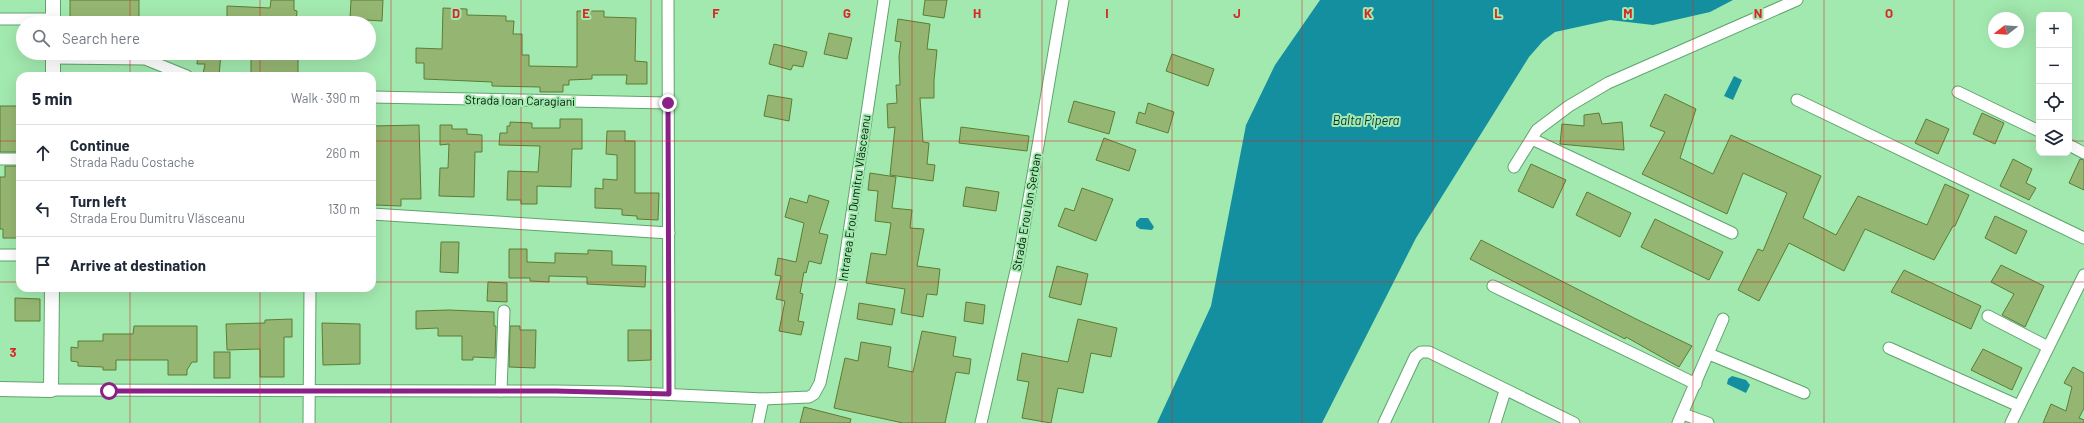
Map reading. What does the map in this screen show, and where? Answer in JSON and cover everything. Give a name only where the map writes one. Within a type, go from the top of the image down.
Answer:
[{"type":"street","points":[[53,0],[53,16]]},
{"type":"street","points":[[667,0],[669,394]]},
{"type":"street","name":"Intrarea Erou Dumitru Vlăsceanu","points":[[763,399],[802,399],[814,394],[820,383],[841,286],[884,0]]},
{"type":"street","name":"Strada Erou Ion Șerban","points":[[982,423],[1018,262],[1063,0]]},
{"type":"street","points":[[1514,167],[1537,130],[1569,106],[1608,83],[1797,0]]},
{"type":"street","points":[[0,19],[16,20]]},
{"type":"street","points":[[53,60],[53,72]]},
{"type":"street","points":[[147,60],[177,72]]},
{"type":"street","points":[[1958,92],[2036,130]]},
{"type":"street","name":"Strada Ioan Caragiani","points":[[376,97],[668,103]]},
{"type":"street","points":[[1797,100],[2084,238]]},
{"type":"street","points":[[1532,139],[1732,233]]},
{"type":"street","points":[[2072,147],[2084,153]]},
{"type":"street","points":[[0,159],[16,159]]},
{"type":"street","points":[[376,214],[669,233]]},
{"type":"street","points":[[0,255],[16,255]]},
{"type":"street","points":[[2011,423],[2084,275]]},
{"type":"street","points":[[1493,286],[1696,384]]},
{"type":"street","points":[[51,390],[52,292]]},
{"type":"street","points":[[309,423],[310,292]]},
{"type":"street","points":[[501,391],[504,312]]},
{"type":"street","points":[[1988,316],[2048,347]]},
{"type":"street","points":[[1708,423],[1680,418],[1723,319]]},
{"type":"street","points":[[1889,348],[2019,406]]},
{"type":"street","points":[[1384,423],[1415,357],[1421,352],[1429,352],[1505,391],[1574,423]]},
{"type":"street","points":[[1709,354],[1804,393]]},
{"type":"street","points":[[0,389],[501,391],[669,394],[763,399],[758,423]]},
{"type":"street","points":[[1495,423],[1505,391]]},
{"type":"water","name":"Balta Pipera","points":[[1320,0],[1733,0],[1710,12],[1653,25],[1610,20],[1555,32],[1543,41],[1529,57],[1416,238],[1322,423],[1157,423],[1211,306],[1246,125],[1275,65]]},
{"type":"water","points":[[1734,76],[1742,80],[1733,100],[1724,96]]},
{"type":"water","points":[[1140,218],[1148,218],[1154,227],[1152,230],[1140,229],[1136,226],[1136,222]]},
{"type":"water","points":[[1732,376],[1746,380],[1750,385],[1746,393],[1727,384],[1728,379]]},
{"type":"building","points":[[70,0],[139,0],[139,16],[70,16]]},
{"type":"building","points":[[271,0],[294,0],[294,10],[297,11],[297,16],[227,16],[227,6],[270,8]]},
{"type":"building","points":[[351,0],[383,0],[382,21],[376,21],[376,16],[350,16]]},
{"type":"building","points":[[925,0],[947,0],[944,18],[923,15]]},
{"type":"building","points":[[443,8],[467,9],[467,15],[506,16],[506,21],[514,21],[513,34],[522,34],[522,55],[529,55],[529,66],[577,67],[577,11],[604,11],[604,17],[636,18],[635,61],[647,62],[647,84],[626,84],[627,75],[592,75],[592,79],[569,80],[569,85],[563,85],[563,92],[540,92],[540,87],[492,86],[492,82],[424,79],[424,63],[416,63],[416,48],[442,49]]},
{"type":"building","points":[[898,19],[930,24],[927,49],[937,50],[934,98],[920,98],[923,142],[929,143],[927,164],[935,165],[933,181],[890,175],[895,127],[888,128],[887,104],[897,103],[896,85],[900,85],[899,56],[901,42],[895,41]]},
{"type":"building","points":[[829,33],[852,38],[847,59],[824,54]]},
{"type":"building","points":[[774,44],[807,52],[803,67],[793,65],[791,70],[769,64]]},
{"type":"building","points":[[1172,54],[1214,69],[1208,86],[1166,71]]},
{"type":"building","points":[[197,60],[220,60],[219,72],[203,72],[205,64],[197,64]]},
{"type":"building","points":[[251,60],[298,60],[298,72],[251,72]]},
{"type":"building","points":[[1665,94],[1696,109],[1680,158],[1713,174],[1731,135],[1821,176],[1803,218],[1836,235],[1858,196],[1927,225],[1945,184],[1969,195],[1955,226],[1953,226],[1934,260],[1865,229],[1844,271],[1789,243],[1759,301],[1738,290],[1758,249],[1763,251],[1787,193],[1743,173],[1727,214],[1642,174],[1665,132],[1650,126]]},
{"type":"building","points":[[768,95],[792,99],[789,121],[764,116]]},
{"type":"building","points":[[1074,101],[1115,112],[1109,134],[1068,122]]},
{"type":"building","points":[[1148,103],[1174,112],[1168,133],[1136,123],[1139,112],[1145,114]]},
{"type":"building","points":[[0,106],[16,106],[16,152],[0,152]]},
{"type":"building","points":[[1599,113],[1602,124],[1622,122],[1624,150],[1560,144],[1562,124],[1584,126],[1584,115]]},
{"type":"building","points":[[1982,113],[2004,123],[1995,144],[1973,134]]},
{"type":"building","points":[[560,119],[582,119],[582,149],[572,149],[571,187],[537,186],[537,204],[521,204],[521,200],[507,200],[508,171],[538,172],[540,146],[499,145],[500,133],[507,133],[507,126],[510,126],[510,122],[532,123],[532,128],[560,128]]},
{"type":"building","points":[[1926,119],[1949,129],[1938,154],[1915,143]]},
{"type":"building","points":[[419,125],[421,199],[401,199],[401,206],[376,205],[376,126]]},
{"type":"building","points":[[440,125],[452,125],[452,129],[467,129],[467,134],[482,135],[482,152],[475,152],[474,197],[439,196],[440,168],[448,168],[449,144],[440,145]]},
{"type":"building","points":[[961,127],[1029,136],[1027,151],[959,143]]},
{"type":"building","points":[[607,131],[625,131],[625,141],[635,141],[635,193],[659,193],[658,220],[637,219],[637,216],[622,215],[622,209],[595,208],[595,188],[603,189],[603,179],[617,180],[617,155],[606,154]]},
{"type":"building","points":[[1104,138],[1136,150],[1129,171],[1096,160]]},
{"type":"building","points":[[2013,159],[2032,169],[2026,183],[2036,188],[2029,200],[2000,186]]},
{"type":"building","points":[[2080,159],[2084,160],[2084,190],[2069,183]]},
{"type":"building","points":[[1531,164],[1566,180],[1553,208],[1518,191]]},
{"type":"building","points":[[5,166],[16,166],[16,238],[3,238],[3,229],[0,229],[0,177],[5,177]]},
{"type":"building","points":[[870,173],[896,177],[892,208],[912,210],[910,228],[924,229],[917,266],[940,269],[937,295],[927,294],[923,317],[901,313],[905,289],[866,283],[871,253],[886,255],[891,223],[875,221],[878,191],[868,190]]},
{"type":"building","points":[[966,187],[999,192],[996,211],[963,206]]},
{"type":"building","points":[[1082,188],[1113,199],[1096,241],[1058,226],[1065,208],[1074,211]]},
{"type":"building","points":[[1587,192],[1631,213],[1620,237],[1576,215]]},
{"type":"building","points":[[809,195],[829,201],[819,233],[828,235],[821,264],[809,261],[806,273],[804,272],[800,293],[803,294],[798,321],[804,322],[801,335],[779,331],[785,301],[776,299],[781,276],[775,275],[778,258],[796,262],[804,223],[785,217],[790,198],[807,203]]},
{"type":"building","points":[[1995,216],[2027,231],[2016,254],[1985,238]]},
{"type":"building","points":[[1655,219],[1723,252],[1709,280],[1641,247]]},
{"type":"building","points":[[1481,240],[1692,346],[1679,367],[1626,337],[1625,339],[1470,259]]},
{"type":"building","points":[[441,242],[459,242],[458,273],[440,272]]},
{"type":"building","points":[[509,249],[527,249],[527,262],[555,263],[555,253],[588,254],[588,250],[612,251],[612,265],[646,266],[645,287],[587,284],[587,277],[549,276],[549,282],[530,281],[530,278],[509,278]]},
{"type":"building","points":[[2001,265],[2044,286],[2025,327],[2002,315],[2014,294],[1991,282]]},
{"type":"building","points":[[1057,266],[1088,274],[1081,305],[1049,297]]},
{"type":"building","points":[[1904,270],[1981,306],[1971,329],[1891,292]]},
{"type":"building","points":[[488,282],[507,283],[507,302],[487,301]]},
{"type":"building","points":[[15,298],[40,299],[40,321],[15,321]]},
{"type":"building","points":[[966,302],[985,305],[983,324],[964,321]]},
{"type":"building","points":[[859,303],[895,309],[892,325],[857,319]]},
{"type":"building","points":[[449,310],[494,312],[494,326],[496,326],[495,358],[473,357],[473,360],[462,360],[462,336],[438,336],[438,328],[416,329],[416,311]]},
{"type":"building","points":[[292,319],[292,337],[284,337],[284,377],[260,377],[260,349],[227,350],[226,324],[265,323],[265,320]]},
{"type":"building","points":[[1078,319],[1117,328],[1111,357],[1091,353],[1083,393],[1058,388],[1051,423],[1022,418],[1029,382],[1017,380],[1022,353],[1068,362]]},
{"type":"building","points":[[322,323],[360,324],[360,364],[323,365]]},
{"type":"building","points":[[134,326],[197,326],[197,362],[192,362],[187,370],[187,375],[168,375],[168,360],[116,360],[116,370],[103,370],[103,367],[78,366],[78,362],[71,361],[71,347],[78,348],[78,341],[103,341],[103,334],[133,334]]},
{"type":"building","points":[[510,326],[520,326],[520,330],[536,330],[535,368],[509,367]]},
{"type":"building","points":[[628,330],[651,330],[651,360],[628,361]]},
{"type":"building","points":[[922,331],[956,337],[953,356],[971,359],[969,374],[956,372],[945,423],[903,423],[834,408],[845,358],[858,361],[861,342],[891,347],[888,367],[913,372]]},
{"type":"building","points":[[1983,349],[2022,368],[2012,390],[1971,370]]},
{"type":"building","points":[[214,352],[230,352],[230,378],[214,378]]},
{"type":"building","points":[[2073,367],[2084,373],[2084,408],[2079,418],[2084,420],[2084,423],[2043,423],[2051,404],[2066,411],[2072,387],[2064,383]]},
{"type":"building","points":[[804,407],[851,419],[850,423],[800,423]]},
{"type":"route","points":[[109,391],[556,391],[669,394],[668,103]]}]
